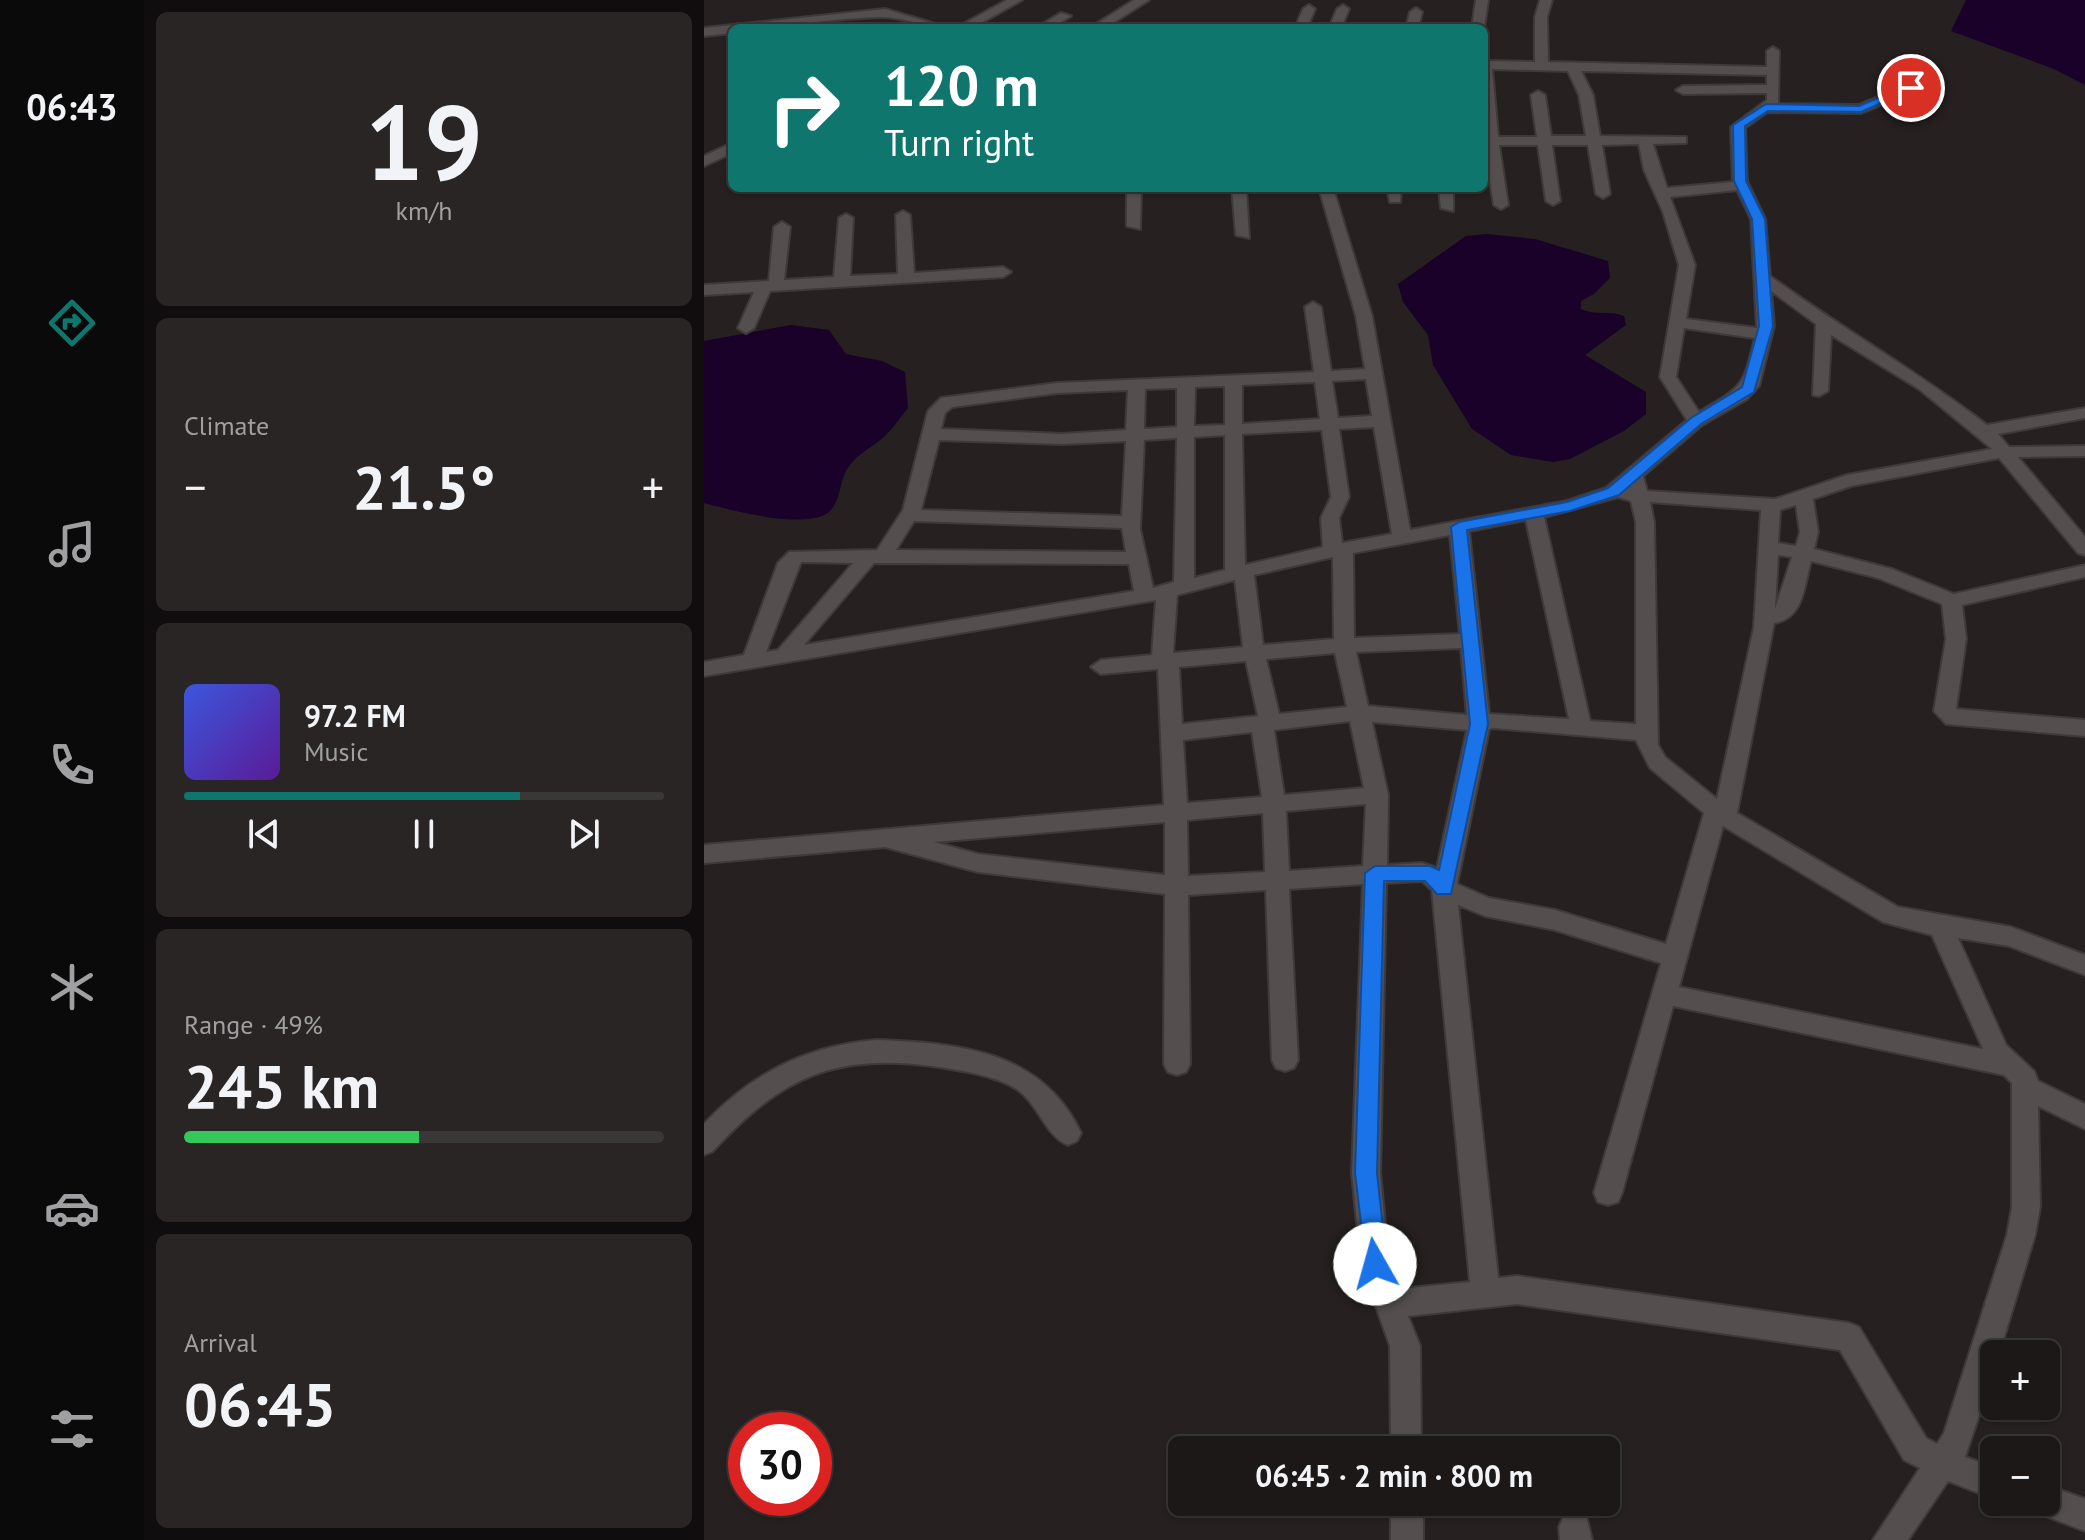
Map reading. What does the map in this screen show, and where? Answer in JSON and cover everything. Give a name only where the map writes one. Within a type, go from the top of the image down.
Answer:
[{"type":"street","points":[[865,24],[911,0]]},
{"type":"street","points":[[970,24],[1016,0]]},
{"type":"street","points":[[1104,24],[1143,0]]},
{"type":"street","points":[[1479,24],[1482,0]]},
{"type":"street","points":[[1542,66],[1541,17],[1546,0]]},
{"type":"street","points":[[1303,24],[1309,9]]},
{"type":"street","points":[[1337,24],[1343,9]]},
{"type":"street","points":[[1413,24],[1416,12]]},
{"type":"street","points":[[789,24],[885,13],[928,24]]},
{"type":"street","points":[[1050,24],[1065,16]]},
{"type":"street","points":[[704,32],[728,29]]},
{"type":"street","points":[[1606,495],[1634,476],[1696,421],[1749,389],[1764,334],[1762,277],[1758,219],[1742,185],[1739,125],[1774,101],[1773,51]]},
{"type":"street","points":[[1488,65],[1573,67],[1774,80]]},
{"type":"street","points":[[1573,67],[1586,95],[1603,194]]},
{"type":"street","points":[[1766,108],[1861,109],[1932,79]]},
{"type":"street","points":[[1683,90],[1774,80]]},
{"type":"street","points":[[1538,95],[1553,201]]},
{"type":"street","points":[[1645,140],[1652,173],[1687,265],[1668,377],[1696,421]]},
{"type":"street","points":[[1488,141],[1681,140]]},
{"type":"street","points":[[1488,146],[1501,205]]},
{"type":"street","points":[[704,162],[728,149]]},
{"type":"street","points":[[1662,193],[1742,185]]},
{"type":"street","points":[[1134,192],[1135,226]]},
{"type":"street","points":[[1239,192],[1244,235]]},
{"type":"street","points":[[1327,192],[1364,316],[1402,538]]},
{"type":"street","points":[[1446,192],[1448,208]]},
{"type":"street","points":[[903,215],[906,278]]},
{"type":"street","points":[[842,282],[846,218]]},
{"type":"street","points":[[746,328],[770,286],[782,227]]},
{"type":"street","points":[[704,290],[1003,272]]},
{"type":"street","points":[[1762,277],[1824,323],[1921,382],[1983,431],[2085,549]]},
{"type":"street","points":[[1313,307],[1340,497],[1330,518],[1338,550],[1344,645],[1377,795],[1366,1173],[1373,1255],[1405,1346],[1406,1436]]},
{"type":"street","points":[[1675,322],[1764,334]]},
{"type":"street","points":[[1819,391],[1824,323]]},
{"type":"street","points":[[785,655],[910,515],[938,408],[947,402],[1047,388],[1374,374]]},
{"type":"street","points":[[1233,379],[1240,573],[1266,723],[1274,804],[1285,1060]]},
{"type":"street","points":[[1177,1064],[1176,813],[1165,661],[1176,589],[1186,382]]},
{"type":"street","points":[[1137,384],[1131,522],[1145,596]]},
{"type":"street","points":[[1983,431],[2085,413]]},
{"type":"street","points":[[931,434],[1062,439],[1382,421]]},
{"type":"street","points":[[704,669],[1145,596],[1338,550],[1534,513],[1606,495],[1771,505],[1847,481],[2004,452],[2085,451]]},
{"type":"street","points":[[1634,476],[1645,522],[1647,733],[1649,752],[1658,765],[1721,814],[1878,909],[1904,920],[2011,937],[2085,965]]},
{"type":"street","points":[[1764,617],[1782,615],[1788,609],[1809,528],[1804,497]]},
{"type":"street","points":[[1608,1193],[1675,957],[1721,814],[1764,617],[1771,505]]},
{"type":"street","points":[[1534,513],[1581,727]]},
{"type":"street","points":[[910,515],[1131,522]]},
{"type":"street","points":[[2065,528],[2085,525]]},
{"type":"street","points":[[1459,527],[1479,724],[1444,889],[1485,1292]]},
{"type":"street","points":[[1769,547],[1863,565],[1910,579],[1952,601],[2085,571]]},
{"type":"street","points":[[752,661],[791,560],[802,555],[1137,558]]},
{"type":"street","points":[[1952,601],[1956,639],[1945,711],[1947,716],[2014,725],[2085,728]]},
{"type":"street","points":[[1101,667],[1344,645],[1471,641]]},
{"type":"street","points":[[1172,733],[1359,713],[1479,724],[1493,720],[1647,733]]},
{"type":"street","points":[[704,854],[1377,795]]},
{"type":"street","points":[[885,838],[978,863],[1177,886],[1277,878],[1430,873],[1444,889],[1485,907],[1555,920],[1675,957]]},
{"type":"street","points":[[1940,926],[1997,1052],[2020,1077],[2085,1117]]},
{"type":"street","points":[[1664,994],[2020,1077]]},
{"type":"street","points":[[704,1143],[736,1108],[778,1078],[825,1055],[853,1050],[916,1052],[1008,1073],[1032,1085],[1068,1133]]},
{"type":"street","points":[[1889,1540],[1957,1441],[2021,1235],[2026,1207],[2020,1077]]},
{"type":"street","points":[[1391,1304],[1517,1290],[1849,1337],[1915,1449],[1980,1478]]},
{"type":"street","points":[[2060,1506],[2085,1515]]},
{"type":"street","points":[[1407,1516],[1407,1540]]},
{"type":"shaded area","points":[[1966,0],[2085,0],[2085,85],[2054,69],[1951,31]]},
{"type":"shaded area","points":[[1486,234],[1535,239],[1608,261],[1610,278],[1594,294],[1581,301],[1581,309],[1624,316],[1626,325],[1585,355],[1646,392],[1646,414],[1624,431],[1570,459],[1553,462],[1511,455],[1472,429],[1433,365],[1428,335],[1403,302],[1398,284],[1466,236]]},
{"type":"shaded area","points":[[791,325],[829,330],[846,354],[882,361],[905,372],[908,408],[887,434],[850,465],[835,505],[821,516],[807,519],[770,517],[704,503],[704,341]]},
{"type":"route","points":[[1375,1264],[1366,1173],[1375,873],[1430,873],[1437,877],[1444,889],[1479,724],[1459,527],[1570,506],[1613,492],[1696,421],[1749,389],[1766,326],[1758,219],[1740,181],[1740,123],[1766,108],[1861,109],[1911,88]]}]
